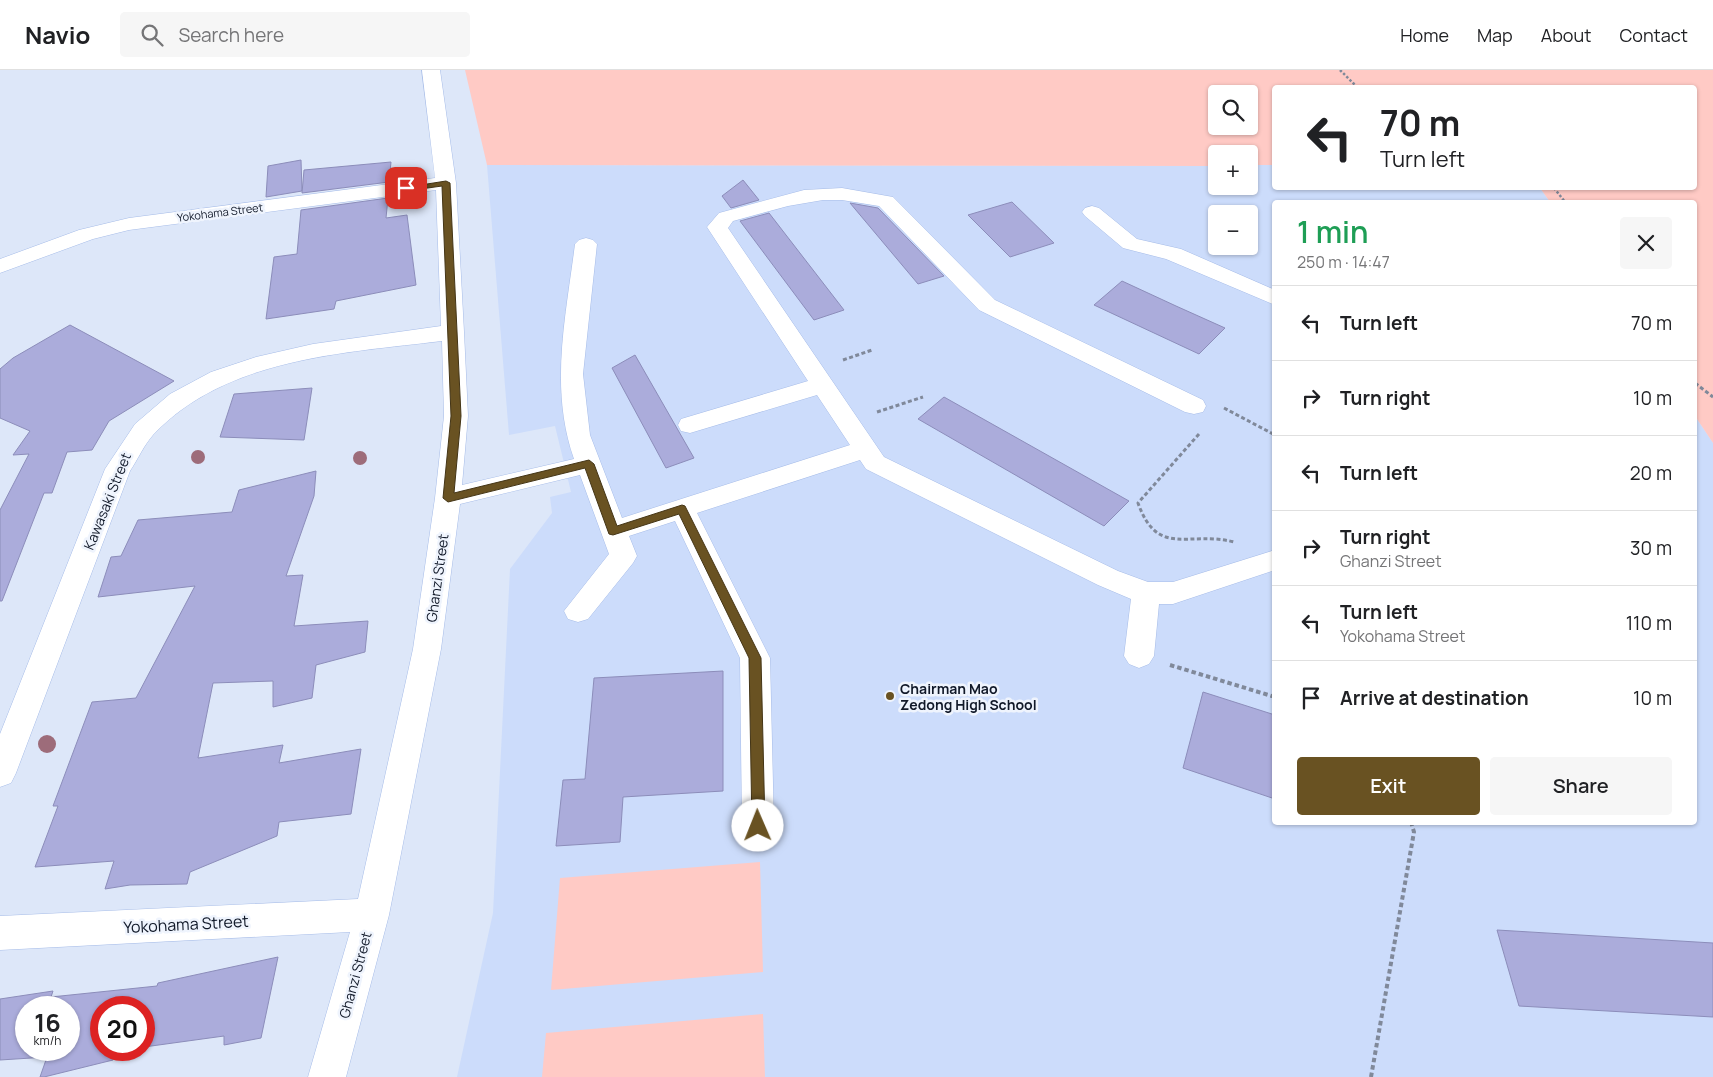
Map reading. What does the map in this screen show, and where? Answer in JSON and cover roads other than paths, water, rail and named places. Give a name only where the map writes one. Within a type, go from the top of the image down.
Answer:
[{"type":"street","name":"Ghanzi Street","points":[[328,1077],[372,916],[427,649],[448,498],[456,416],[453,332],[446,183],[431,70]]},
{"type":"street","name":"Yokohama Street","points":[[0,267],[77,237],[129,224],[446,183]]},
{"type":"street","points":[[1194,406],[987,305],[886,201],[865,196],[816,193],[798,196],[726,217],[717,226],[875,463],[1108,578],[1146,593],[1174,593],[1264,562]]},
{"type":"street","points":[[1092,212],[1130,244],[1173,254],[1272,297]]},
{"type":"street","points":[[578,611],[622,556],[578,434],[571,374],[586,244]]},
{"type":"street","name":"Kawasaki Street","points":[[0,773],[118,469],[130,445],[140,433],[167,408],[184,397],[237,370],[296,355],[453,332]]},
{"type":"street","points":[[690,425],[823,385]]},
{"type":"street","points":[[613,531],[866,449]]},
{"type":"street","points":[[448,498],[589,464]]},
{"type":"street","points":[[692,506],[755,658],[758,826]]},
{"type":"street","points":[[1140,656],[1146,593]]},
{"type":"street","name":"Yokohama Street","points":[[0,933],[372,916]]},
{"type":"place","name":"Chairman Mao Zedong High School","points":[[890,696]]}]
